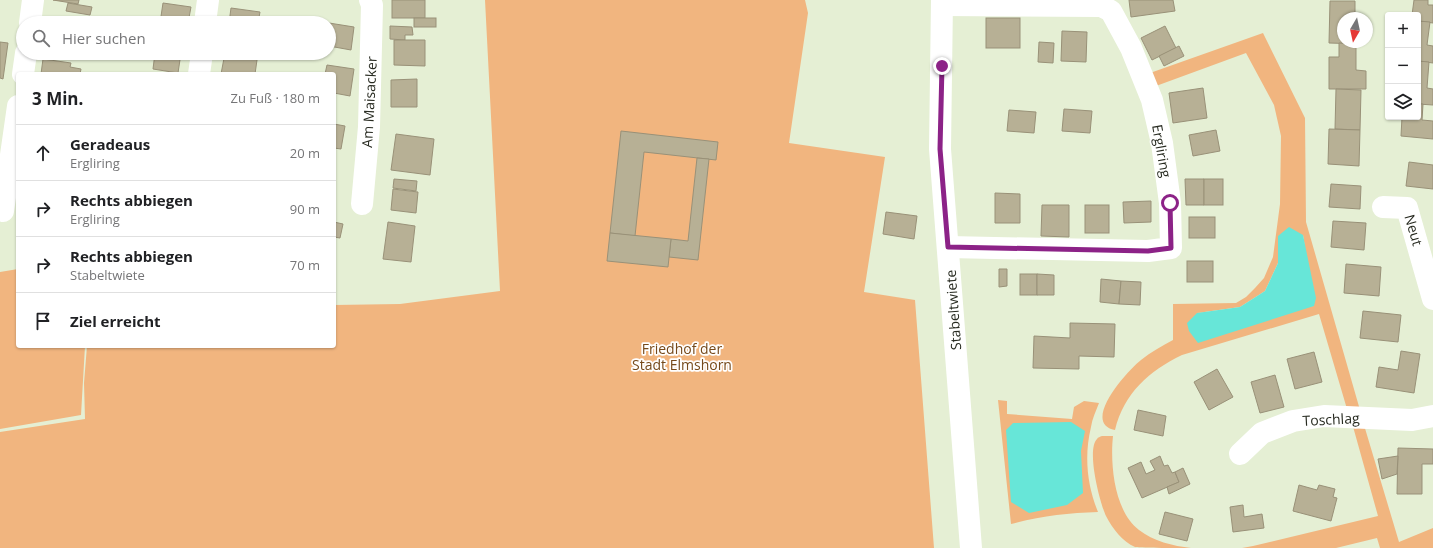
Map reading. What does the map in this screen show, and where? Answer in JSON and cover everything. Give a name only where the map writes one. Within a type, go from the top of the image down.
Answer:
[{"type":"street","points":[[31,16],[33,0]]},
{"type":"street","points":[[206,16],[208,0]]},
{"type":"street","name":"Am Maisacker","points":[[362,204],[369,127],[372,5],[370,0]]},
{"type":"street","name":"Ergliring","points":[[942,2],[1101,6],[1112,11],[1131,48],[1152,100],[1162,143],[1170,203],[1171,248],[1148,251],[948,247]]},
{"type":"street","name":"Stabeltwiete","points":[[942,2],[940,149],[971,548]]},
{"type":"street","points":[[23,72],[25,60]]},
{"type":"street","points":[[199,72],[201,60]]},
{"type":"street","points":[[3,211],[16,120]]},
{"type":"street","name":"Neut","points":[[1383,207],[1407,208],[1433,299]]},
{"type":"street","name":"Toschlag","points":[[1240,454],[1262,433],[1293,421],[1324,416],[1412,420],[1433,416]]},
{"type":"green space","name":"Friedhof der Stadt Elmshorn","points":[[485,0],[805,0],[808,13],[789,143],[885,157],[864,292],[915,300],[934,548],[0,548],[0,432],[85,419],[84,383],[87,348],[336,348],[336,305],[400,304],[500,291]]},
{"type":"green space","points":[[1263,33],[1305,118],[1306,222],[1360,410],[1347,409],[1319,314],[1182,355],[1170,361],[1149,376],[1131,394],[1119,417],[1115,430],[1106,425],[1102,418],[1104,407],[1118,385],[1141,360],[1173,340],[1173,304],[1236,303],[1246,297],[1264,278],[1273,257],[1280,204],[1281,136],[1274,105],[1246,53],[1156,86],[1150,73]],"holes":[[[1303,235],[1314,306],[1197,313],[1240,307],[1265,291],[1278,263],[1278,236]]]},
{"type":"green space","points":[[16,269],[16,348],[85,348],[81,415],[0,429],[0,272]]},
{"type":"green space","points":[[998,400],[1007,401],[1007,414],[1072,419],[1074,407],[1084,401],[1099,403],[1093,418],[1087,460],[1091,491],[1098,512],[1054,515],[1011,524]]},
{"type":"green space","points":[[1352,423],[1364,425],[1399,542],[1433,528],[1433,548],[1380,548],[1377,538],[1336,548],[1242,548],[1378,516]]},
{"type":"green space","points":[[1102,436],[1113,436],[1113,473],[1119,499],[1131,522],[1139,530],[1150,537],[1177,546],[1191,548],[1135,547],[1126,542],[1115,530],[1108,521],[1103,509],[1093,465],[1094,445],[1097,438]]},
{"type":"water","points":[[1289,227],[1303,235],[1316,298],[1314,306],[1198,343],[1189,331],[1187,323],[1197,313],[1240,307],[1265,291],[1278,263],[1278,236]]},
{"type":"water","points":[[1071,422],[1085,431],[1081,451],[1083,493],[1067,505],[1029,513],[1011,502],[1006,430],[1013,423]]},
{"type":"building","points":[[53,0],[79,0],[78,4]]},
{"type":"building","points":[[392,0],[425,0],[425,18],[392,18]]},
{"type":"building","points":[[1129,0],[1173,0],[1175,11],[1131,17]]},
{"type":"building","points":[[1414,0],[1428,0],[1428,5],[1433,5],[1433,23],[1421,21],[1421,12],[1412,12]]},
{"type":"building","points":[[1330,1],[1355,1],[1355,12],[1337,12],[1337,43],[1329,43]]},
{"type":"building","points":[[68,3],[92,7],[90,15],[66,11]]},
{"type":"building","points":[[163,3],[191,7],[189,16],[161,16]]},
{"type":"building","points":[[231,8],[260,12],[259,16],[230,16]]},
{"type":"building","points":[[414,18],[436,18],[436,27],[414,27]]},
{"type":"building","points":[[986,18],[1020,18],[1020,48],[986,48]]},
{"type":"building","points":[[1421,21],[1430,22],[1427,45],[1433,46],[1433,63],[1421,61]]},
{"type":"building","points":[[336,24],[354,27],[351,50],[336,47]]},
{"type":"building","points":[[390,26],[412,27],[413,35],[405,35],[405,40],[390,39]]},
{"type":"building","points":[[1165,26],[1176,48],[1152,60],[1141,38]]},
{"type":"building","points":[[1062,31],[1087,32],[1086,62],[1061,61]]},
{"type":"building","points":[[394,40],[425,40],[425,66],[394,65]]},
{"type":"building","points":[[0,42],[8,43],[3,79],[0,78]]},
{"type":"building","points":[[1039,42],[1054,43],[1053,63],[1038,62]]},
{"type":"building","points":[[1179,46],[1184,56],[1164,66],[1159,56]]},
{"type":"building","points":[[1339,48],[1356,48],[1356,70],[1366,71],[1366,89],[1329,89],[1329,57],[1339,57]]},
{"type":"building","points":[[43,60],[71,63],[70,67],[81,69],[80,72],[41,72]]},
{"type":"building","points":[[154,60],[180,60],[178,72],[153,69]]},
{"type":"building","points":[[224,60],[257,60],[255,72],[221,72]]},
{"type":"building","points":[[1421,61],[1429,62],[1427,88],[1433,89],[1433,105],[1421,104]]},
{"type":"building","points":[[327,65],[354,69],[350,96],[336,93],[336,72],[325,72]]},
{"type":"building","points":[[417,79],[417,107],[391,107],[391,80]]},
{"type":"building","points":[[1203,88],[1207,118],[1173,123],[1169,93]]},
{"type":"building","points":[[1336,89],[1361,90],[1360,130],[1335,129]]},
{"type":"building","points":[[1421,104],[1423,104],[1422,120],[1433,121],[1433,139],[1401,136],[1402,120],[1421,120]]},
{"type":"building","points":[[1064,109],[1092,111],[1090,133],[1062,131]]},
{"type":"building","points":[[1009,110],[1036,112],[1034,133],[1007,131]]},
{"type":"building","points":[[336,124],[345,126],[341,149],[336,148]]},
{"type":"building","points":[[1329,129],[1360,130],[1359,166],[1328,164]]},
{"type":"building","points":[[1216,130],[1220,151],[1193,156],[1189,135]]},
{"type":"building","points":[[621,131],[718,142],[716,160],[644,152],[635,236],[610,233]]},
{"type":"building","points":[[396,134],[434,139],[430,175],[391,170]]},
{"type":"building","points":[[697,158],[709,159],[698,260],[669,257],[671,239],[688,241]]},
{"type":"building","points":[[1409,162],[1433,165],[1433,189],[1406,186]]},
{"type":"building","points":[[394,179],[417,181],[416,191],[393,188]]},
{"type":"building","points":[[1185,179],[1204,179],[1204,205],[1186,205]]},
{"type":"building","points":[[1204,179],[1223,179],[1223,205],[1204,205]]},
{"type":"building","points":[[1331,184],[1361,186],[1360,209],[1329,207]]},
{"type":"building","points":[[393,189],[418,192],[416,213],[391,210]]},
{"type":"building","points":[[995,193],[1020,194],[1020,223],[995,223]]},
{"type":"building","points":[[1151,201],[1151,222],[1124,223],[1123,202]]},
{"type":"building","points":[[1042,205],[1069,205],[1069,237],[1041,236]]},
{"type":"building","points":[[1085,205],[1109,205],[1109,233],[1085,233]]},
{"type":"building","points":[[886,212],[917,216],[914,239],[883,234]]},
{"type":"building","points":[[1189,217],[1215,217],[1215,238],[1189,238]]},
{"type":"building","points":[[1333,221],[1366,223],[1364,250],[1331,247]]},
{"type":"building","points":[[336,222],[343,224],[340,238],[336,237]]},
{"type":"building","points":[[388,222],[415,226],[411,262],[383,259]]},
{"type":"building","points":[[610,233],[671,239],[668,267],[607,261]]},
{"type":"building","points":[[1187,261],[1213,261],[1213,282],[1187,282]]},
{"type":"building","points":[[1346,264],[1381,267],[1379,296],[1344,293]]},
{"type":"building","points":[[999,269],[1007,269],[1007,286],[999,287]]},
{"type":"building","points":[[1020,274],[1037,274],[1037,295],[1020,295]]},
{"type":"building","points":[[1037,274],[1054,275],[1054,295],[1037,295]]},
{"type":"building","points":[[1101,279],[1121,281],[1119,304],[1100,302]]},
{"type":"building","points":[[1121,281],[1141,282],[1140,305],[1119,304]]},
{"type":"building","points":[[1363,311],[1401,315],[1398,342],[1360,338]]},
{"type":"building","points":[[1070,323],[1115,324],[1114,357],[1079,356],[1079,369],[1033,368],[1034,336],[1070,338]]},
{"type":"building","points":[[1401,351],[1420,354],[1414,393],[1376,387],[1379,367],[1398,370]]},
{"type":"building","points":[[1314,352],[1322,382],[1295,389],[1287,359]]},
{"type":"building","points":[[1217,369],[1233,397],[1209,410],[1194,382]]},
{"type":"building","points":[[1275,375],[1284,407],[1260,413],[1251,382]]},
{"type":"building","points":[[1138,410],[1166,416],[1163,436],[1134,430]]},
{"type":"building","points":[[1398,448],[1433,449],[1433,464],[1422,464],[1422,494],[1397,494]]},
{"type":"building","points":[[1160,456],[1164,466],[1168,465],[1172,473],[1175,472],[1179,482],[1142,498],[1128,468],[1141,462],[1146,474],[1155,470],[1150,461]]},
{"type":"building","points":[[1398,456],[1397,474],[1382,479],[1378,459]]},
{"type":"building","points":[[1183,468],[1190,484],[1169,494],[1167,487],[1179,482],[1175,472]]},
{"type":"building","points":[[1299,485],[1317,490],[1319,485],[1335,489],[1333,497],[1337,498],[1331,521],[1293,511]]},
{"type":"building","points":[[1243,505],[1244,517],[1262,514],[1264,528],[1233,532],[1230,507]]},
{"type":"building","points":[[1165,512],[1193,519],[1187,541],[1159,534]]},
{"type":"route","points":[[942,66],[940,149],[948,247],[1148,251],[1171,248],[1170,203]]}]
